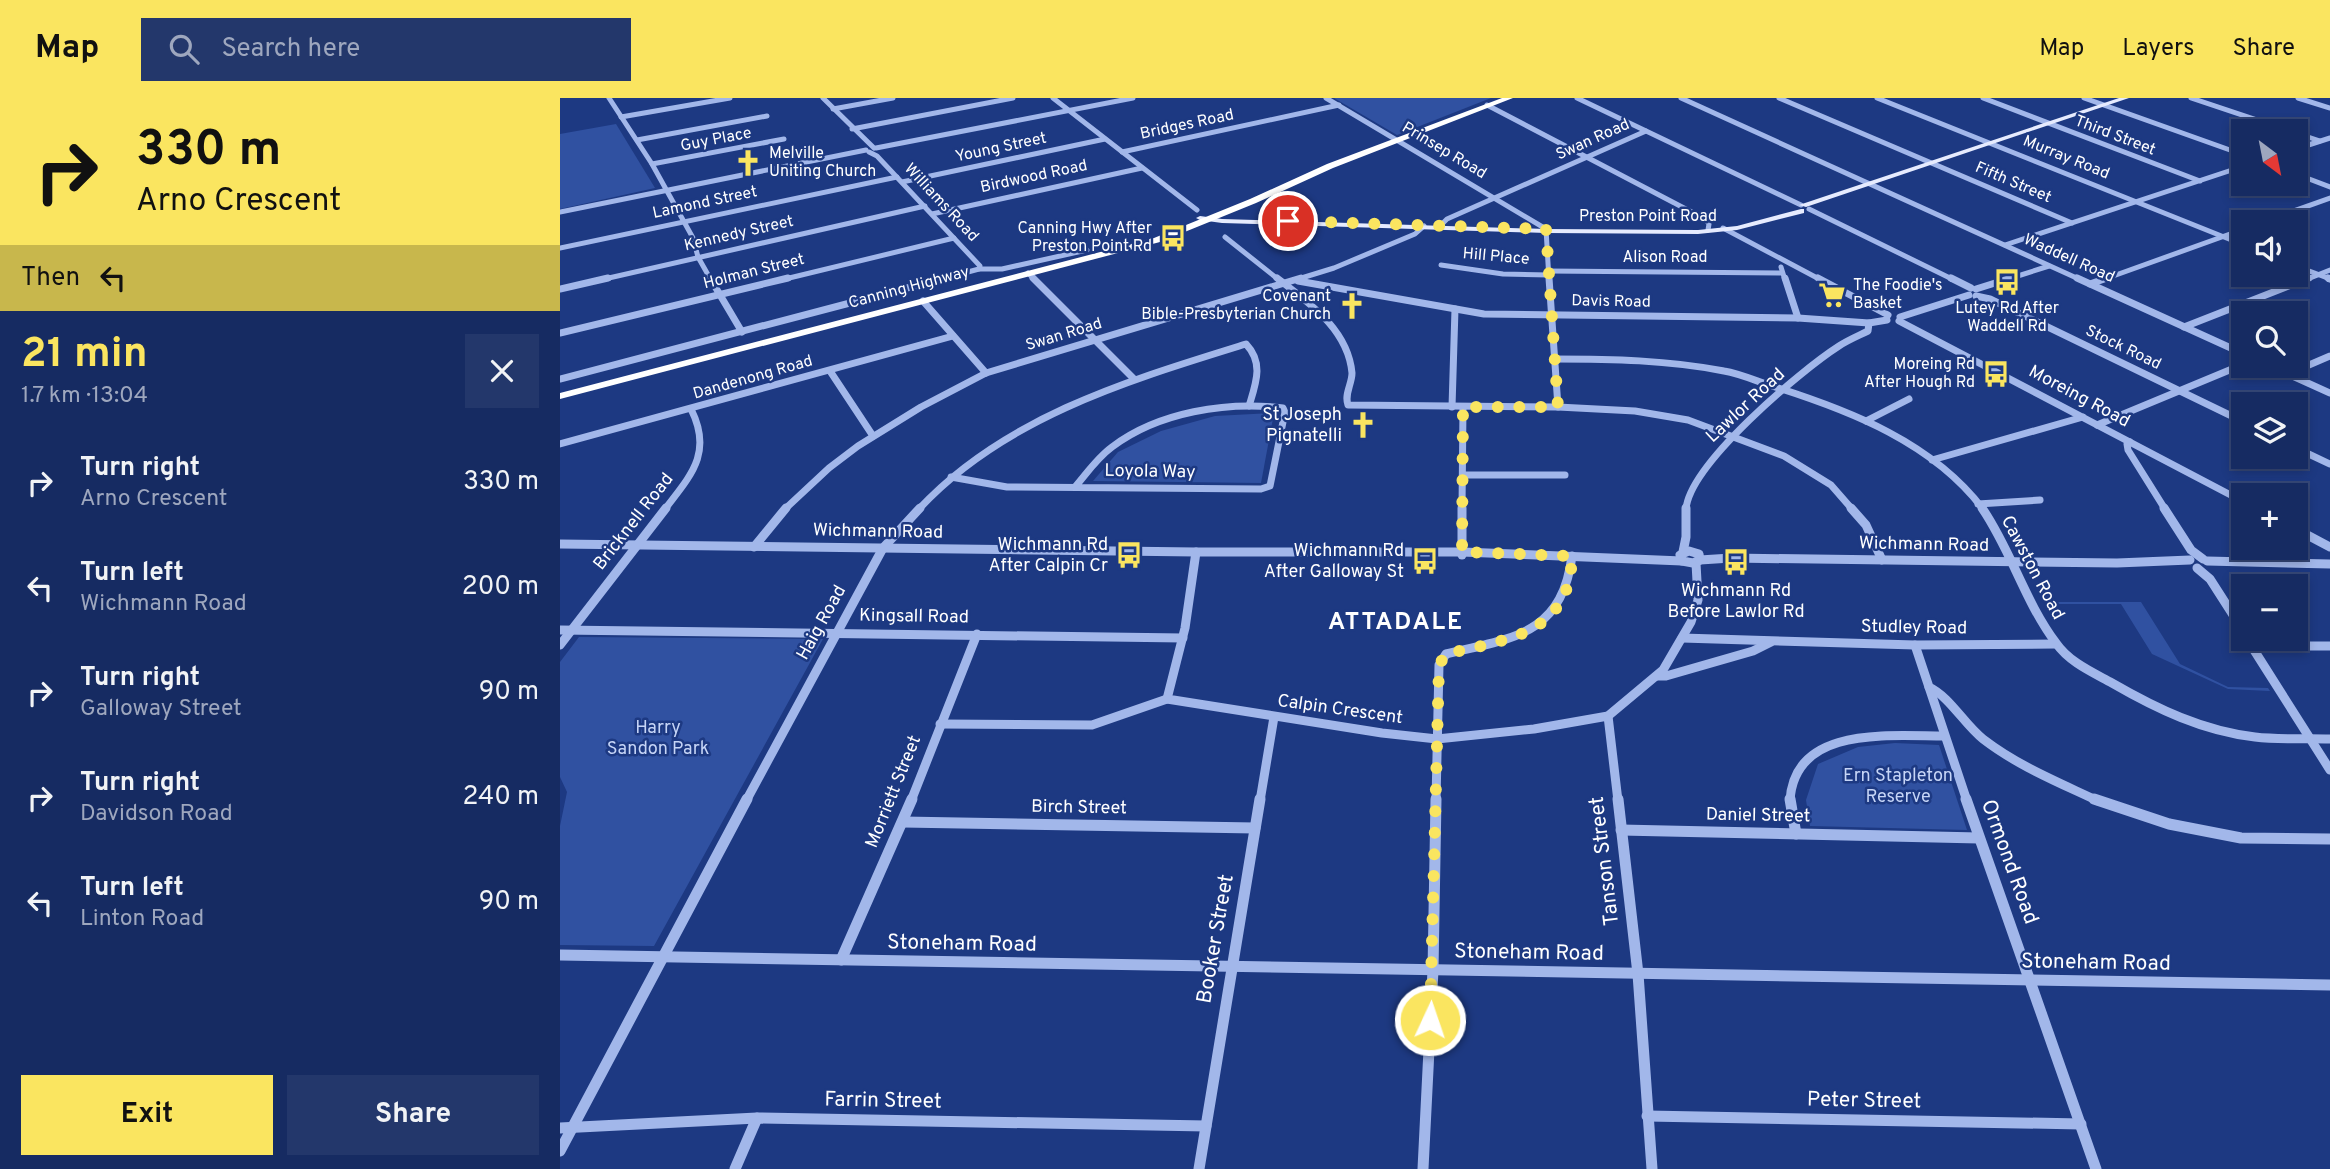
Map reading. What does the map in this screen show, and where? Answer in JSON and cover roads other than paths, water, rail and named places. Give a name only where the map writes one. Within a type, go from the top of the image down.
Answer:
[{"type":"highway","name":"Canning Highway","points":[[1488,104],[1499,98]]},
{"type":"highway","name":"Canning Highway","points":[[560,396],[812,322],[923,301],[1165,233],[1396,139],[1509,98]]},
{"type":"highway","name":"Canning Highway","points":[[560,387],[1087,250],[1165,233]]},
{"type":"main road","name":"Preston Point Road","points":[[1205,216],[1546,230],[1724,229],[1802,208],[2126,98]]},
{"type":"main road","name":"Preston Point Road","points":[[1546,230],[1724,229]]},
{"type":"street","points":[[609,98],[652,164],[693,238],[698,257],[742,332]]},
{"type":"street","points":[[621,117],[730,98]]},
{"type":"street","name":"Williams Road","points":[[823,98],[980,265],[979,269]]},
{"type":"street","points":[[833,109],[893,98]]},
{"type":"street","points":[[852,129],[1013,98]]},
{"type":"street","points":[[1053,98],[1205,216]]},
{"type":"street","points":[[560,212],[1133,98]]},
{"type":"street","name":"Prinsep Road","points":[[1325,98],[1546,230]]},
{"type":"street","name":"Stock Road","points":[[1577,98],[2231,416]]},
{"type":"street","name":"Waddell Road","points":[[1681,98],[2231,348]]},
{"type":"street","name":"Fifth Street","points":[[1779,98],[2072,223]]},
{"type":"street","name":"Murray Road","points":[[1877,98],[2231,239]]},
{"type":"street","name":"Third Street","points":[[1983,98],[2200,181]]},
{"type":"street","points":[[2084,98],[2231,150]]},
{"type":"street","points":[[2191,98],[2254,119]]},
{"type":"street","points":[[2298,98],[2330,108]]},
{"type":"street","points":[[1488,104],[1704,219],[1709,224],[1707,230]]},
{"type":"street","name":"Bridges Road","points":[[1122,152],[1339,105]]},
{"type":"street","points":[[637,140],[767,116]]},
{"type":"street","name":"Swan Road","points":[[1439,227],[1447,219],[1646,131]]},
{"type":"street","points":[[2308,137],[2320,141]]},
{"type":"street","points":[[2308,145],[2330,138]]},
{"type":"street","name":"Guy Place","points":[[652,164],[783,139]]},
{"type":"street","name":"Young Street","points":[[899,179],[1105,139]]},
{"type":"street","name":"Birdwood Road","points":[[932,214],[1142,168]]},
{"type":"street","points":[[2005,245],[2231,170]]},
{"type":"street","name":"Lamond Street","points":[[560,248],[899,179]]},
{"type":"street","points":[[2308,179],[2330,187]]},
{"type":"street","points":[[2296,210],[2330,198]]},
{"type":"street","name":"Kennedy Street","points":[[560,289],[925,206]]},
{"type":"street","name":"Swan Road","points":[[754,547],[772,520],[804,489],[873,436],[907,414],[986,373],[1350,262],[1415,234],[1423,226]]},
{"type":"street","name":"Moreing Road","points":[[1724,229],[2231,495]]},
{"type":"street","points":[[1546,230],[1558,407]]},
{"type":"street","points":[[2090,284],[2231,233]]},
{"type":"street","name":"Holman Street","points":[[560,333],[954,237]]},
{"type":"street","points":[[1225,237],[1321,313],[1345,343],[1352,375],[1346,400],[1348,405],[1558,407],[1635,411],[1675,418],[1736,436],[1784,456],[1831,485],[1866,525],[1882,560]]},
{"type":"street","name":"Canning Highway","points":[[560,379],[742,332],[812,322],[979,269],[992,270],[1087,250]]},
{"type":"street","points":[[1785,261],[1780,268],[1798,318]]},
{"type":"street","name":"Hill Place","points":[[1441,265],[1503,274],[1548,273]]},
{"type":"street","points":[[1899,319],[2049,266]]},
{"type":"street","points":[[2308,270],[2330,279]]},
{"type":"street","points":[[2184,327],[2330,270]]},
{"type":"street","points":[[1028,273],[1134,379]]},
{"type":"street","name":"Alison Road","points":[[1548,273],[1782,273]]},
{"type":"street","name":"Davis Road","points":[[1295,280],[1483,314],[1798,318],[1869,323],[1888,317]]},
{"type":"street","points":[[923,301],[986,373]]},
{"type":"street","points":[[1452,407],[1455,309]]},
{"type":"street","name":"Lawlor Road","points":[[1690,557],[1684,508],[1690,490],[1705,466],[1807,370],[1839,346],[1868,331],[1869,323]]},
{"type":"street","name":"Dandenong Road","points":[[560,444],[953,336]]},
{"type":"street","name":"Haig Road","points":[[560,1151],[566,1128],[883,548],[912,513],[973,459],[1019,430],[1065,406],[1134,379],[1246,344],[1256,353],[1260,368],[1249,406]]},
{"type":"street","points":[[2308,365],[2330,356]]},
{"type":"street","name":"Cawston Road","points":[[1554,359],[1634,360],[1720,370],[1786,390],[1866,421],[1932,460],[1968,490],[2015,562],[2039,616],[2056,644],[2084,668],[2141,700],[2192,723],[2255,737],[2330,739]]},
{"type":"street","points":[[2097,425],[2231,369]]},
{"type":"street","points":[[830,371],[873,436]]},
{"type":"street","points":[[2297,378],[2330,393]]},
{"type":"street","points":[[1866,421],[1909,399]]},
{"type":"street","points":[[1075,488],[1115,445],[1158,425],[1209,410],[1249,406]]},
{"type":"street","name":"Loyola Way","points":[[951,477],[1007,487],[1261,489],[1270,486],[1285,412],[1283,408],[1249,406]]},
{"type":"street","points":[[1462,554],[1463,407]]},
{"type":"street","name":"Bricknell Road","points":[[560,645],[696,464],[701,451],[701,429],[691,409]]},
{"type":"street","points":[[1932,460],[2083,417]]},
{"type":"street","points":[[2130,442],[2127,444],[2128,450],[2193,561],[2210,579],[2231,612]]},
{"type":"street","points":[[2308,454],[2330,464]]},
{"type":"street","points":[[1464,475],[1564,475]]},
{"type":"street","points":[[1978,503],[2040,500]]},
{"type":"street","points":[[2308,535],[2330,547]]},
{"type":"street","name":"Wichmann Road","points":[[560,544],[2015,562],[2193,561],[2207,564]]},
{"type":"street","points":[[940,724],[1093,725],[1167,699],[1183,638],[1196,552]]},
{"type":"street","points":[[1423,1169],[1433,970],[1439,665],[1446,654],[1497,644],[1550,617],[1565,596],[1571,575],[1572,556]]},
{"type":"street","name":"Calpin Crescent","points":[[1167,699],[1437,739],[1534,729],[1608,716],[1657,676],[1691,622],[1698,600],[1690,557]]},
{"type":"street","points":[[2210,579],[2207,564],[2330,566]]},
{"type":"street","name":"Kingsall Road","points":[[560,630],[1183,638]]},
{"type":"street","name":"Morriett Street","points":[[841,960],[903,822],[976,634]]},
{"type":"street","name":"Studley Road","points":[[1682,638],[1915,645],[2056,644]]},
{"type":"street","name":"Studley Road","points":[[1657,676],[1666,676],[1753,650],[1772,641]]},
{"type":"street","name":"Ormond Road","points":[[1915,645],[1979,838],[2096,1169]]},
{"type":"street","points":[[2308,645],[2330,646]]},
{"type":"street","points":[[2256,651],[2330,770]]},
{"type":"street","points":[[1929,687],[1938,691],[1968,727],[1995,748],[2027,768],[2099,802],[2169,824],[2241,838],[2330,839]]},
{"type":"street","name":"Booker Street","points":[[1199,1169],[1230,968],[1274,716]]},
{"type":"street","name":"Tanson Street","points":[[1608,716],[1638,974],[1652,1169]]},
{"type":"street","points":[[1796,834],[1790,796],[1795,777],[1805,759],[1814,752],[1849,738],[1944,736]]},
{"type":"street","name":"Birch Street","points":[[903,822],[1255,828]]},
{"type":"street","name":"Daniel Street","points":[[1621,830],[1979,838]]},
{"type":"street","name":"Stoneham Road","points":[[560,955],[2330,985]]},
{"type":"street","name":"Peter Street","points":[[1647,1116],[2081,1124]]},
{"type":"street","points":[[735,1169],[757,1118]]},
{"type":"street","name":"Farrin Street","points":[[566,1128],[757,1118],[1206,1126]]},
{"type":"place","name":"Melville Uniting Church","points":[[748,163]]},
{"type":"place","name":"Canning Hwy After Preston Point Rd","points":[[1173,238]]},
{"type":"place","name":"Lutey Rd After Waddell Rd","points":[[2007,282]]},
{"type":"place","name":"The Foodie's Basket","points":[[1832,295]]},
{"type":"place","name":"Covenant Bible-Presbyterian Church","points":[[1352,306]]},
{"type":"place","name":"Moreing Rd After Hough Rd","points":[[1996,374]]},
{"type":"place","name":"St Joseph Pignatelli","points":[[1363,425]]},
{"type":"place","name":"Wichmann Rd After Calpin Cr","points":[[1129,555]]},
{"type":"place","name":"Wichmann Rd After Galloway St","points":[[1425,561]]},
{"type":"place","name":"Wichmann Rd Before Lawlor Rd","points":[[1736,562]]},
{"type":"district","name":"ATTADALE","points":[[1396,623]]},
{"type":"park label","name":"Harry Sandon Park","points":[[658,738]]},
{"type":"park label","name":"Ern Stapleton Reserve","points":[[1898,786]]}]
